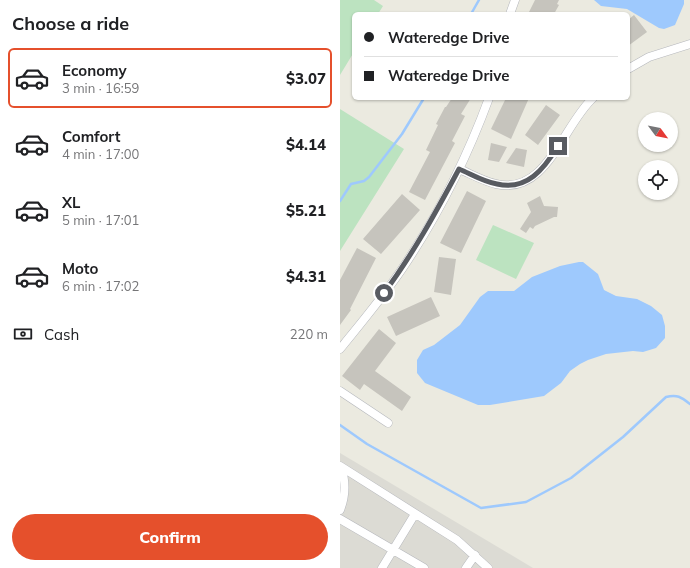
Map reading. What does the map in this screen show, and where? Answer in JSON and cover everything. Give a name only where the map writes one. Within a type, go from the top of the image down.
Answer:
[{"type":"street","points":[[511,12],[514,0]]},
{"type":"street","points":[[630,68],[649,57],[690,44]]},
{"type":"street","points":[[340,349],[402,270],[427,228],[459,169],[488,100]]},
{"type":"street","points":[[459,169],[495,184],[509,186],[531,179],[540,172],[552,157],[592,100]]},
{"type":"street","points":[[340,391],[388,423]]},
{"type":"street","points":[[340,510],[343,502],[346,482],[341,467]]},
{"type":"street","points":[[341,467],[457,540],[488,568]]},
{"type":"street","points":[[382,568],[416,514]]},
{"type":"street","points":[[340,518],[424,568]]},
{"type":"street","points":[[466,568],[475,555]]},
{"type":"shaded area","points":[[340,453],[533,568],[340,568]]},
{"type":"green space","points":[[340,0],[374,0],[383,6],[379,12],[352,12],[352,55],[340,75]]},
{"type":"green space","points":[[340,109],[404,149],[340,251]]},
{"type":"green space","points":[[493,225],[534,243],[516,279],[476,260]]},
{"type":"water","points":[[594,0],[684,0],[684,4],[675,25],[664,29],[659,28],[627,9],[601,6]]},
{"type":"water","points":[[583,262],[598,274],[604,290],[616,296],[637,299],[651,306],[662,315],[665,326],[665,338],[656,348],[643,352],[633,351],[606,354],[588,360],[570,371],[561,383],[544,396],[490,405],[478,405],[425,383],[417,373],[417,360],[423,350],[434,345],[460,325],[480,297],[488,291],[514,291],[532,277],[560,266]]},
{"type":"building","points":[[535,0],[559,0],[557,4],[559,5],[555,12],[529,12]]},
{"type":"building","points":[[634,15],[647,32],[630,45],[630,18]]},
{"type":"building","points":[[451,100],[470,100],[461,114],[465,116],[452,141],[455,143],[425,200],[409,192],[430,152],[426,150],[438,125],[436,124]]},
{"type":"building","points":[[505,100],[528,100],[511,139],[491,129]]},
{"type":"building","points":[[546,105],[560,115],[538,145],[525,135]]},
{"type":"building","points":[[491,143],[507,147],[499,162],[488,160]]},
{"type":"building","points":[[516,148],[527,150],[524,167],[506,163]]},
{"type":"building","points":[[467,191],[486,201],[461,253],[440,243]]},
{"type":"building","points":[[402,194],[420,210],[381,254],[363,239]]},
{"type":"building","points":[[540,196],[544,206],[558,207],[557,217],[535,226],[533,229],[530,227],[526,233],[520,229],[531,212],[527,203]]},
{"type":"building","points":[[357,248],[376,258],[350,309],[351,310],[340,325],[340,280]]},
{"type":"building","points":[[439,257],[456,259],[451,295],[434,292]]},
{"type":"building","points":[[431,297],[440,316],[396,336],[387,317]]},
{"type":"building","points":[[379,329],[396,343],[375,371],[411,397],[402,411],[364,384],[360,390],[342,376]]},
{"type":"waterway","points":[[472,12],[479,0]]},
{"type":"waterway","points":[[340,201],[351,184],[364,181],[369,177],[402,134],[423,100]]},
{"type":"waterway","points":[[340,425],[367,444],[481,508],[526,502],[571,478],[623,437],[666,397],[679,397],[690,404]]},
{"type":"route","points":[[384,293],[402,270],[459,169],[495,184],[509,186],[531,179],[540,172],[552,157],[558,146]]}]
